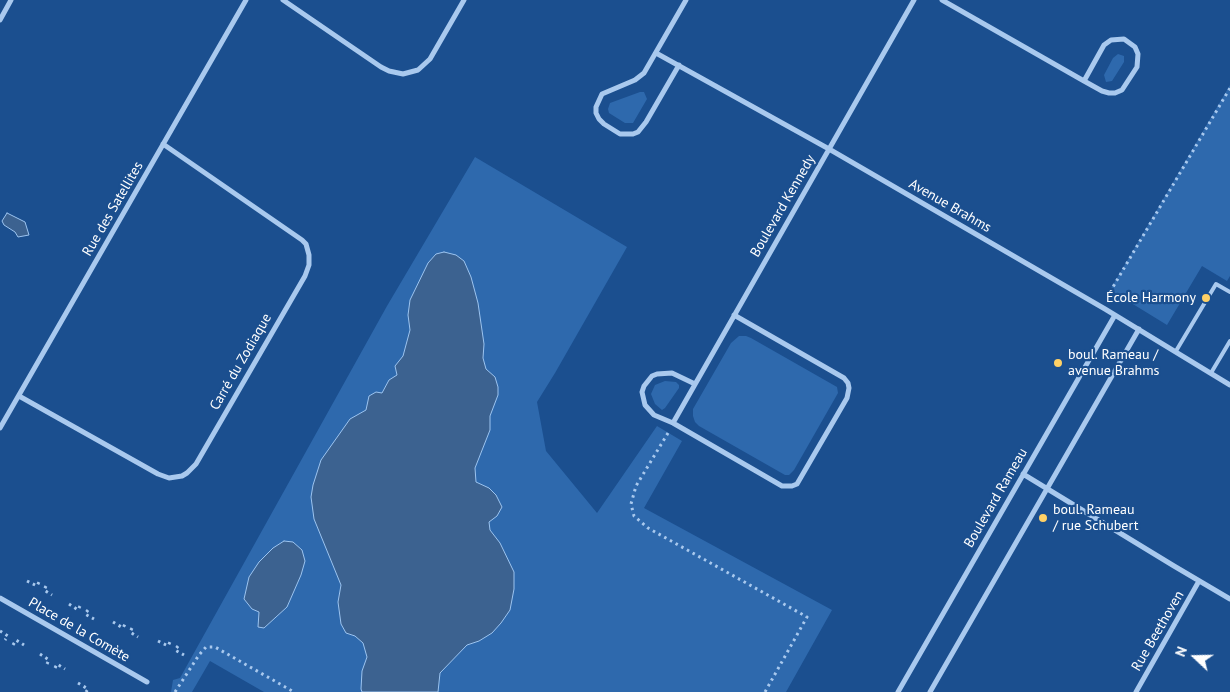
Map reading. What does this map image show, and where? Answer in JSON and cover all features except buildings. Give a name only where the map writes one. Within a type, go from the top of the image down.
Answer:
[{"type":"street","points":[[0,20],[11,0]]},
{"type":"street","name":"Rue des Satellites","points":[[0,428],[246,0]]},
{"type":"street","points":[[283,0],[381,67],[403,74],[418,70],[430,59],[464,0]]},
{"type":"street","points":[[678,65],[646,122],[638,132],[626,135],[611,130],[596,113],[602,94],[639,78],[656,53],[686,0]]},
{"type":"street","name":"Boulevard Kennedy","points":[[672,423],[914,0]]},
{"type":"street","points":[[942,0],[1084,81],[1109,94],[1122,90],[1137,67],[1138,54],[1135,47],[1124,40],[1111,40],[1101,50],[1084,81]]},
{"type":"street","name":"Avenue Brahms","points":[[656,53],[829,149],[1139,329],[1230,385]]},
{"type":"street","name":"Carré du Zodiaque","points":[[18,396],[158,474],[170,478],[182,476],[188,473],[196,464],[300,284],[307,270],[309,260],[308,249],[302,240],[163,144]]},
{"type":"street","points":[[695,384],[678,374],[664,372],[652,376],[644,386],[642,392],[643,399],[649,411],[782,486],[792,486],[801,480],[847,398],[849,393],[848,383],[844,378],[734,315]]},
{"type":"street","name":"Boulevard Rameau","points":[[898,692],[1115,315]]},
{"type":"street","points":[[930,692],[1139,329]]},
{"type":"street","points":[[1023,474],[1230,599]]},
{"type":"street","name":"Rue Beethoven","points":[[1136,692],[1199,581]]},
{"type":"street","name":"Place de la Comète","points":[[0,598],[146,682]]},
{"type":"lane","points":[[1176,351],[1216,284],[1230,292]]},
{"type":"lane","points":[[1211,373],[1230,341]]},
{"type":"path","points":[[1110,292],[1230,88]]},
{"type":"path","points":[[668,433],[636,486],[631,504],[634,516],[648,528],[806,617],[765,692]]},
{"type":"path","points":[[27,581],[36,586],[38,582]]},
{"type":"path","points":[[46,586],[44,590],[52,595]]},
{"type":"path","points":[[68,604],[78,610],[80,606]]},
{"type":"path","points":[[88,610],[86,614],[94,619]]},
{"type":"path","points":[[113,622],[123,628],[125,624]]},
{"type":"path","points":[[132,628],[130,632],[138,637]]},
{"type":"path","points":[[0,632],[8,636],[5,640]]},
{"type":"path","points":[[13,644],[16,640],[24,645]]},
{"type":"path","points":[[158,641],[168,646],[170,642]]},
{"type":"path","points":[[178,646],[175,650],[184,655]]},
{"type":"path","points":[[175,692],[206,647],[214,648],[294,692]]},
{"type":"path","points":[[40,654],[50,660],[47,664]]},
{"type":"path","points":[[55,668],[57,664],[65,669]]},
{"type":"path","points":[[78,683],[88,689],[86,692]]},
{"type":"shaded area","points":[[1118,54],[1124,56],[1124,62],[1112,81],[1106,82],[1104,75],[1113,58]]},
{"type":"shaded area","points":[[1230,85],[1230,276],[1227,281],[1202,266],[1167,325],[1110,290]]},
{"type":"shaded area","points":[[644,92],[647,99],[633,123],[625,123],[609,113],[610,103]]},
{"type":"shaded area","points":[[475,157],[627,247],[537,402],[546,451],[597,513],[657,426],[682,441],[644,508],[832,610],[786,692],[264,692],[210,661],[192,692],[171,692],[173,680],[180,678],[387,306]]},
{"type":"shaded area","points":[[7,213],[25,222],[29,235],[18,237],[15,232],[4,225],[2,221]]},
{"type":"shaded area","points":[[444,252],[456,255],[464,261],[471,277],[478,303],[484,344],[483,358],[486,369],[495,377],[498,387],[498,395],[490,416],[490,430],[475,468],[476,482],[489,488],[496,495],[502,507],[497,516],[489,522],[490,530],[500,543],[514,572],[514,589],[510,610],[501,623],[492,633],[479,641],[467,645],[440,673],[438,692],[362,692],[362,671],[367,657],[363,643],[355,636],[346,633],[341,624],[338,602],[341,585],[314,519],[311,497],[313,485],[321,460],[350,419],[366,410],[369,396],[376,392],[382,393],[389,380],[397,375],[395,366],[403,356],[410,330],[408,315],[410,300],[428,263],[436,254]]},
{"type":"shaded area","points":[[739,336],[751,338],[837,387],[838,393],[794,470],[789,475],[785,475],[695,422],[693,409],[731,343]]},
{"type":"shaded area","points":[[665,381],[676,382],[679,388],[662,410],[655,404],[651,394],[655,385]]},
{"type":"shaded area","points":[[284,541],[293,542],[302,550],[305,561],[301,575],[287,607],[264,628],[258,627],[259,612],[252,609],[244,599],[249,577],[259,562],[273,548]]},
{"type":"place","name":"École Harmony","points":[[1206,298]]},
{"type":"place","name":"boul. Rameau / avenue Brahms","points":[[1058,363]]},
{"type":"place","name":"boul. Rameau / rue Schubert","points":[[1043,518]]}]
